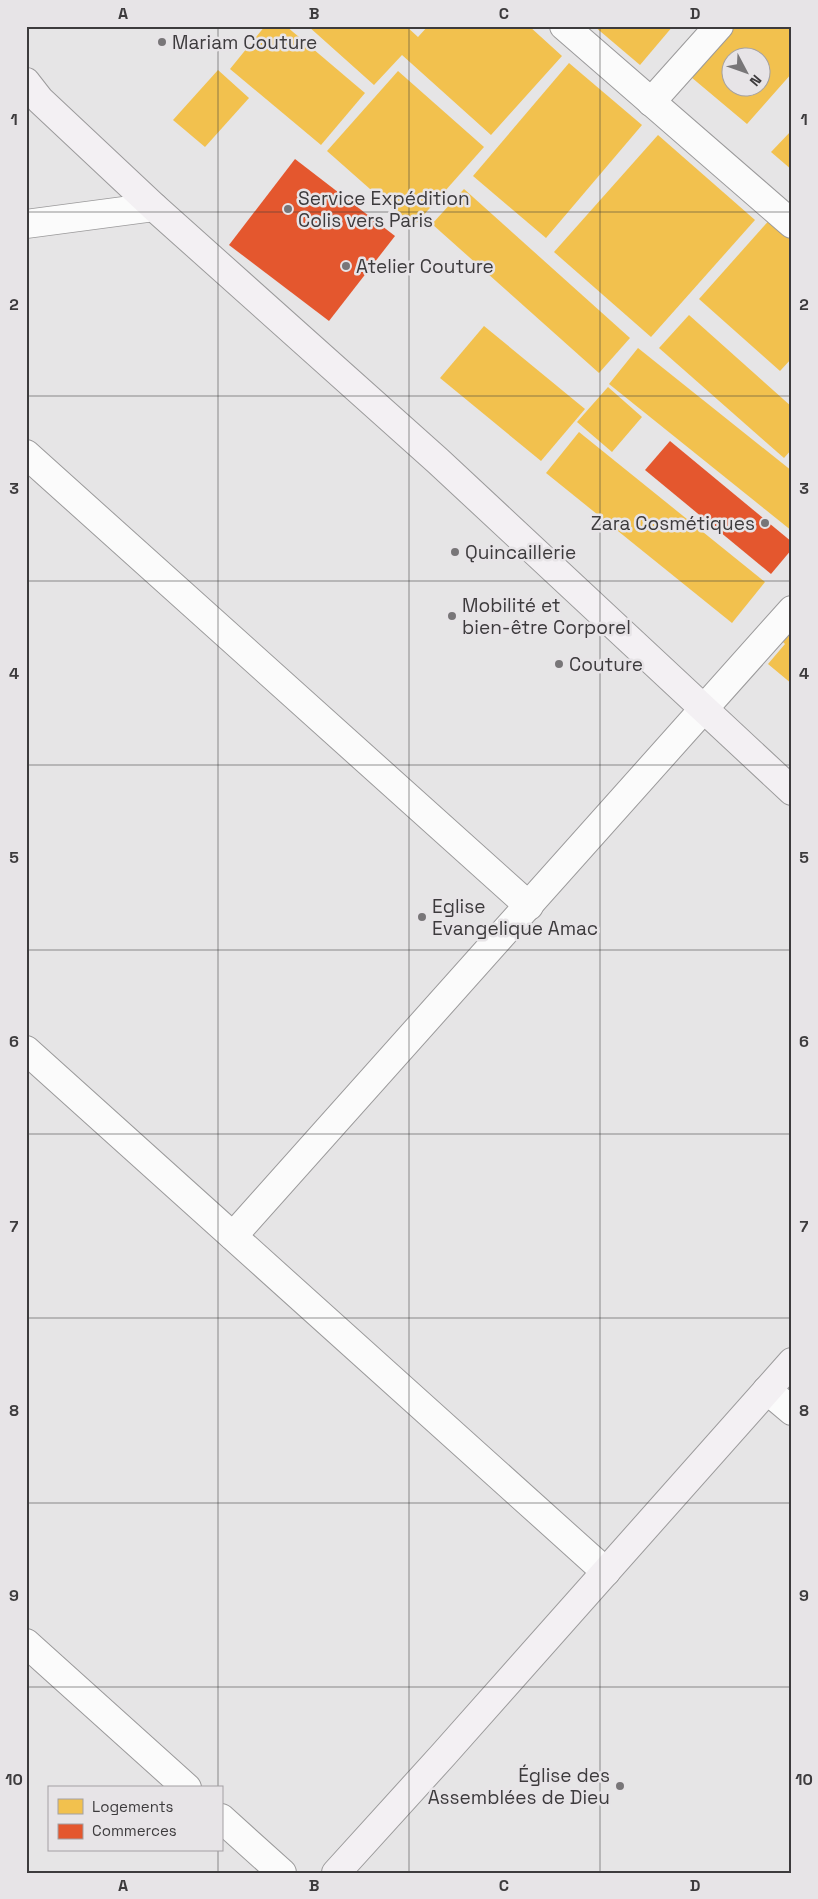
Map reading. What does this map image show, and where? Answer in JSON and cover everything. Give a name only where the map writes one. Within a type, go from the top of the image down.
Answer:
[{"type":"street","points":[[564,26],[792,224]]},
{"type":"street","points":[[651,102],[719,26]]},
{"type":"street","points":[[26,82],[40,100],[154,207],[445,468],[792,791]]},
{"type":"street","points":[[26,224],[154,207]]},
{"type":"street","points":[[26,454],[529,906]]},
{"type":"street","points":[[233,1236],[792,610]]},
{"type":"street","points":[[26,1050],[606,1572]]},
{"type":"street","points":[[336,1873],[792,1362]]},
{"type":"street","points":[[767,1390],[792,1411]]},
{"type":"street","points":[[26,1643],[185,1786]]},
{"type":"street","points":[[222,1819],[282,1873]]},
{"type":"building: Logements","points":[[265,26],[286,26],[365,93],[321,145],[230,69]]},
{"type":"building: Logements","points":[[308,26],[406,26],[418,37],[428,26],[529,26],[562,56],[491,135],[402,55],[374,85]]},
{"type":"building: Logements","points":[[594,26],[673,26],[640,65]]},
{"type":"building: Logements","points":[[736,26],[792,26],[792,73],[770,98],[770,48],[720,48],[720,98],[770,98],[747,124],[691,77]]},
{"type":"building: Logements","points":[[569,63],[642,125],[546,238],[473,176]]},
{"type":"building: Logements","points":[[218,70],[249,98],[205,147],[173,120]]},
{"type":"building: Logements","points":[[398,71],[484,147],[413,227],[327,151]]},
{"type":"building: Logements","points":[[792,130],[792,170],[771,152]]},
{"type":"building: Logements","points":[[658,135],[755,220],[651,337],[554,252]]},
{"type":"building: Logements","points":[[464,189],[630,338],[599,373],[432,224]]},
{"type":"building: Logements","points":[[772,217],[792,235],[792,358],[780,371],[699,299]]},
{"type":"building: Logements","points":[[689,315],[792,407],[792,449],[784,458],[659,348]]},
{"type":"building: Logements","points":[[484,326],[585,409],[541,461],[440,378]]},
{"type":"building: Logements","points":[[638,348],[792,471],[792,531],[609,384]]},
{"type":"building: Logements","points":[[608,387],[642,417],[612,452],[577,422]]},
{"type":"building: Logements","points":[[579,432],[765,582],[732,623],[546,473]]},
{"type":"building: Logements","points":[[792,631],[792,684],[768,664],[785,644],[783,642]]},
{"type":"building: Commerces","points":[[295,159],[395,236],[329,321],[229,245]]},
{"type":"building: Commerces","points":[[670,441],[792,542],[792,549],[771,574],[645,470]]},
{"type":"place","name":"Mariam Couture","points":[[162,42]]},
{"type":"place","name":"Service Expédition Colis vers Paris","points":[[288,209]]},
{"type":"place","name":"Atelier Couture","points":[[346,266]]},
{"type":"place","name":"Zara Cosmétiques","points":[[765,523]]},
{"type":"place","name":"Quincaillerie","points":[[455,552]]},
{"type":"place","name":"Mobilité et bien-être Corporel","points":[[452,616]]},
{"type":"place","name":"Couture","points":[[559,664]]},
{"type":"place","name":"Eglise Evangelique Amac","points":[[422,917]]},
{"type":"place","name":"Église des Assemblées de Dieu","points":[[620,1786]]}]
